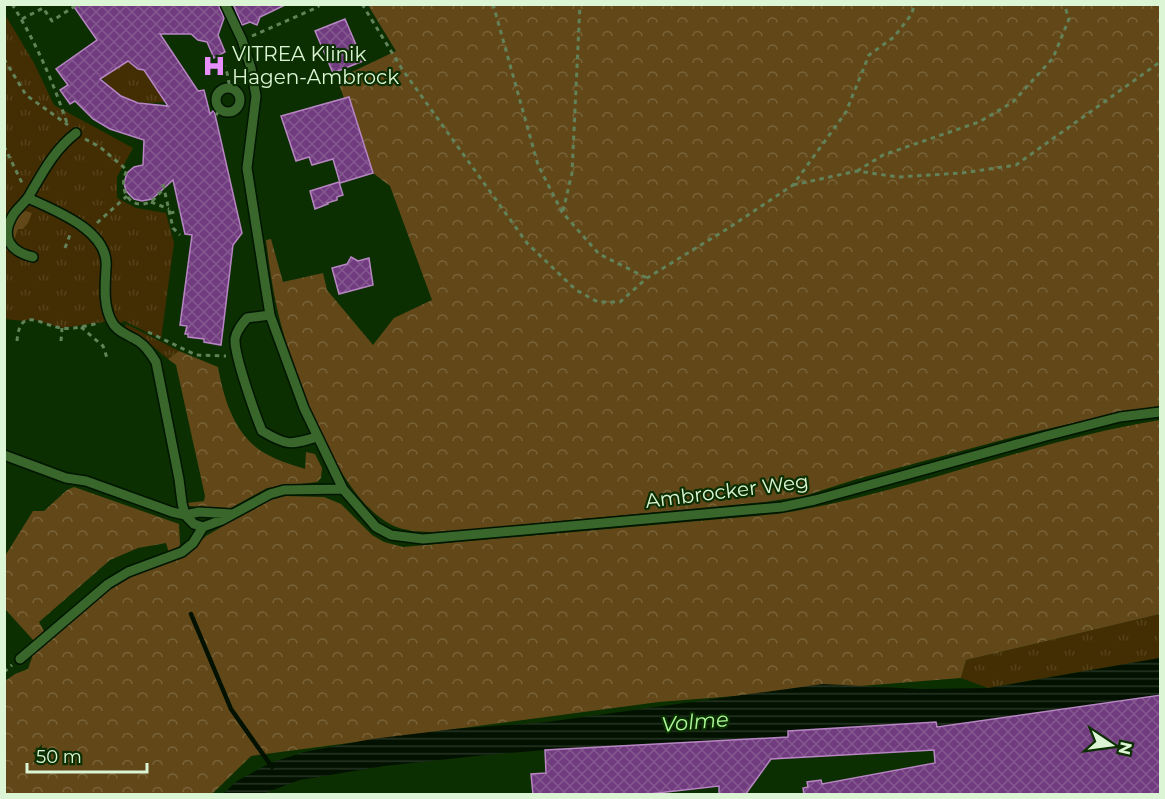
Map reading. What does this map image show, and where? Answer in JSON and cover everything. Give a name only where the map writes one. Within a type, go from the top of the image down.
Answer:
[{"type":"lane","name":"Ambrocker Weg","points":[[225,4],[242,40],[251,68],[256,96],[247,168],[270,315],[317,437],[343,489],[376,527],[397,536],[423,539],[782,507],[816,500],[1120,417],[1161,412]]},
{"type":"lane","points":[[224,88],[230,88],[238,94],[239,105],[231,112],[218,113],[216,95],[224,88]]},
{"type":"lane","points":[[239,105],[255,110]]},
{"type":"lane","points":[[33,257],[16,252],[8,239],[7,231],[13,215],[28,198],[39,176],[62,143],[76,133]]},
{"type":"lane","points":[[28,198],[64,215],[88,231],[103,246],[107,256],[105,301],[111,321],[115,327],[145,347],[156,362],[185,515],[194,524],[203,527]]},
{"type":"lane","points":[[270,315],[247,318],[239,327],[235,340],[262,431],[276,440],[293,444],[317,437]]},
{"type":"lane","points":[[4,455],[66,478],[87,481],[172,512],[185,515],[200,512],[232,514]]},
{"type":"lane","points":[[20,659],[108,584],[128,572],[182,552],[193,543],[203,527],[270,494],[284,490],[343,489]]},
{"type":"path","points":[[4,59],[26,94],[68,125],[53,81],[12,4]]},
{"type":"path","points":[[242,40],[293,19],[318,7],[319,4]]},
{"type":"path","points":[[362,4],[402,69],[527,243],[576,290],[598,302],[620,302],[647,278],[793,185],[846,112],[869,55],[894,37],[911,15],[915,4]]},
{"type":"path","points":[[493,4],[538,165],[562,212],[599,254],[647,278]]},
{"type":"path","points":[[562,212],[572,173],[580,4]]},
{"type":"path","points":[[793,185],[857,171],[883,155],[979,122],[1013,102],[1053,58],[1069,19],[1064,4]]},
{"type":"path","points":[[22,19],[43,8],[52,21],[75,6],[80,7]]},
{"type":"path","points":[[219,55],[227,73],[230,88]]},
{"type":"path","points":[[857,171],[898,177],[962,173],[1016,165],[1161,62]]},
{"type":"path","points":[[76,133],[100,147],[126,170],[122,183],[127,196],[132,200],[142,203],[151,202],[169,211],[180,211]]},
{"type":"path","points":[[4,146],[28,198]]},
{"type":"path","points":[[151,202],[164,186],[173,228],[180,235]]},
{"type":"path","points":[[88,231],[127,196]]},
{"type":"path","points":[[17,341],[19,326],[31,319],[62,328],[111,321]]},
{"type":"path","points":[[81,327],[103,345],[107,358]]},
{"type":"path","points":[[61,341],[62,328]]},
{"type":"path","points":[[145,330],[196,355],[238,356]]},
{"type":"green space","points":[[368,5],[1160,5],[1160,406],[1117,413],[1017,436],[857,479],[804,496],[765,502],[455,531],[415,531],[392,525],[372,510],[352,488],[334,460],[318,428],[283,333],[266,240],[271,239],[283,282],[323,273],[327,290],[373,345],[394,318],[432,300],[390,186],[373,173],[349,97],[344,98],[337,79],[396,51]]},
{"type":"green space","points":[[4,13],[34,63],[54,105],[133,148],[117,177],[117,198],[136,208],[166,213],[174,243],[161,339],[124,321],[115,327],[110,321],[62,328],[31,319],[24,321],[5,319]]},
{"type":"green space","points":[[129,60],[138,69],[144,70],[165,102],[138,102],[122,96],[102,78]]},
{"type":"green space","points":[[25,211],[32,213],[23,229],[18,229],[14,240],[13,223]]},
{"type":"green space","points":[[126,324],[179,351],[168,359],[144,339],[124,329]]},
{"type":"green space","points":[[179,351],[218,367],[228,406],[240,430],[258,449],[279,460],[305,469],[306,452],[315,454],[322,468],[321,478],[317,482],[267,488],[229,509],[189,506],[187,503],[204,501],[205,496],[176,365],[168,359]]},
{"type":"green space","points":[[1160,420],[1160,614],[966,660],[961,678],[659,702],[251,756],[212,794],[5,794],[5,681],[28,669],[34,652],[108,589],[134,573],[183,557],[206,536],[266,501],[286,496],[324,497],[341,504],[372,535],[384,542],[403,547],[777,514],[873,494],[1064,441]]},
{"type":"green space","points":[[74,487],[179,524],[180,545],[169,553],[166,543],[138,548],[110,560],[39,622],[45,633],[34,641],[5,609],[5,556],[33,511],[44,511],[67,490]]},
{"type":"green space","points":[[1160,614],[1160,658],[988,688],[961,678],[966,660]]},
{"type":"water","name":"Volme","points":[[1160,658],[1160,695],[937,727],[936,722],[789,731],[788,737],[486,755],[384,766],[300,780],[262,794],[223,794],[237,781],[270,763],[304,752],[372,739],[454,729],[547,722],[823,684],[921,689],[989,688]]},
{"type":"building","points":[[72,4],[218,4],[224,18],[218,35],[225,52],[214,58],[207,42],[198,40],[191,34],[160,34],[198,91],[204,90],[210,114],[214,110],[242,233],[233,245],[221,345],[204,342],[204,339],[188,337],[188,334],[185,334],[187,326],[180,325],[192,235],[185,234],[173,180],[152,199],[142,201],[134,199],[126,191],[124,183],[127,173],[134,167],[143,165],[144,140],[110,129],[93,119],[75,101],[70,104],[60,90],[68,85],[56,69],[97,40]],"holes":[[[128,61],[138,69],[144,70],[168,106],[138,103],[121,96],[100,79]]]},
{"type":"building","points":[[233,4],[287,4],[260,17],[257,25],[250,22],[242,25]]},
{"type":"building","points":[[345,19],[363,61],[333,73],[315,31]]},
{"type":"building","points":[[349,97],[373,173],[340,183],[333,159],[312,165],[309,157],[296,161],[281,116]]},
{"type":"building","points":[[339,182],[343,195],[315,209],[310,191]]},
{"type":"building","points":[[351,257],[358,261],[369,258],[373,285],[339,294],[332,268],[347,264]]},
{"type":"building","points":[[1161,695],[1161,795],[804,795],[803,788],[808,787],[807,782],[821,780],[822,784],[935,763],[934,750],[771,759],[745,795],[719,795],[719,786],[640,795],[533,795],[531,774],[546,773],[545,750],[788,737],[788,731],[936,722],[937,727]]},
{"type":"waterway","points":[[191,614],[231,709],[272,767]]},
{"type":"place","name":"VITREA Klinik Hagen-Ambrock","points":[[214,66]]}]
